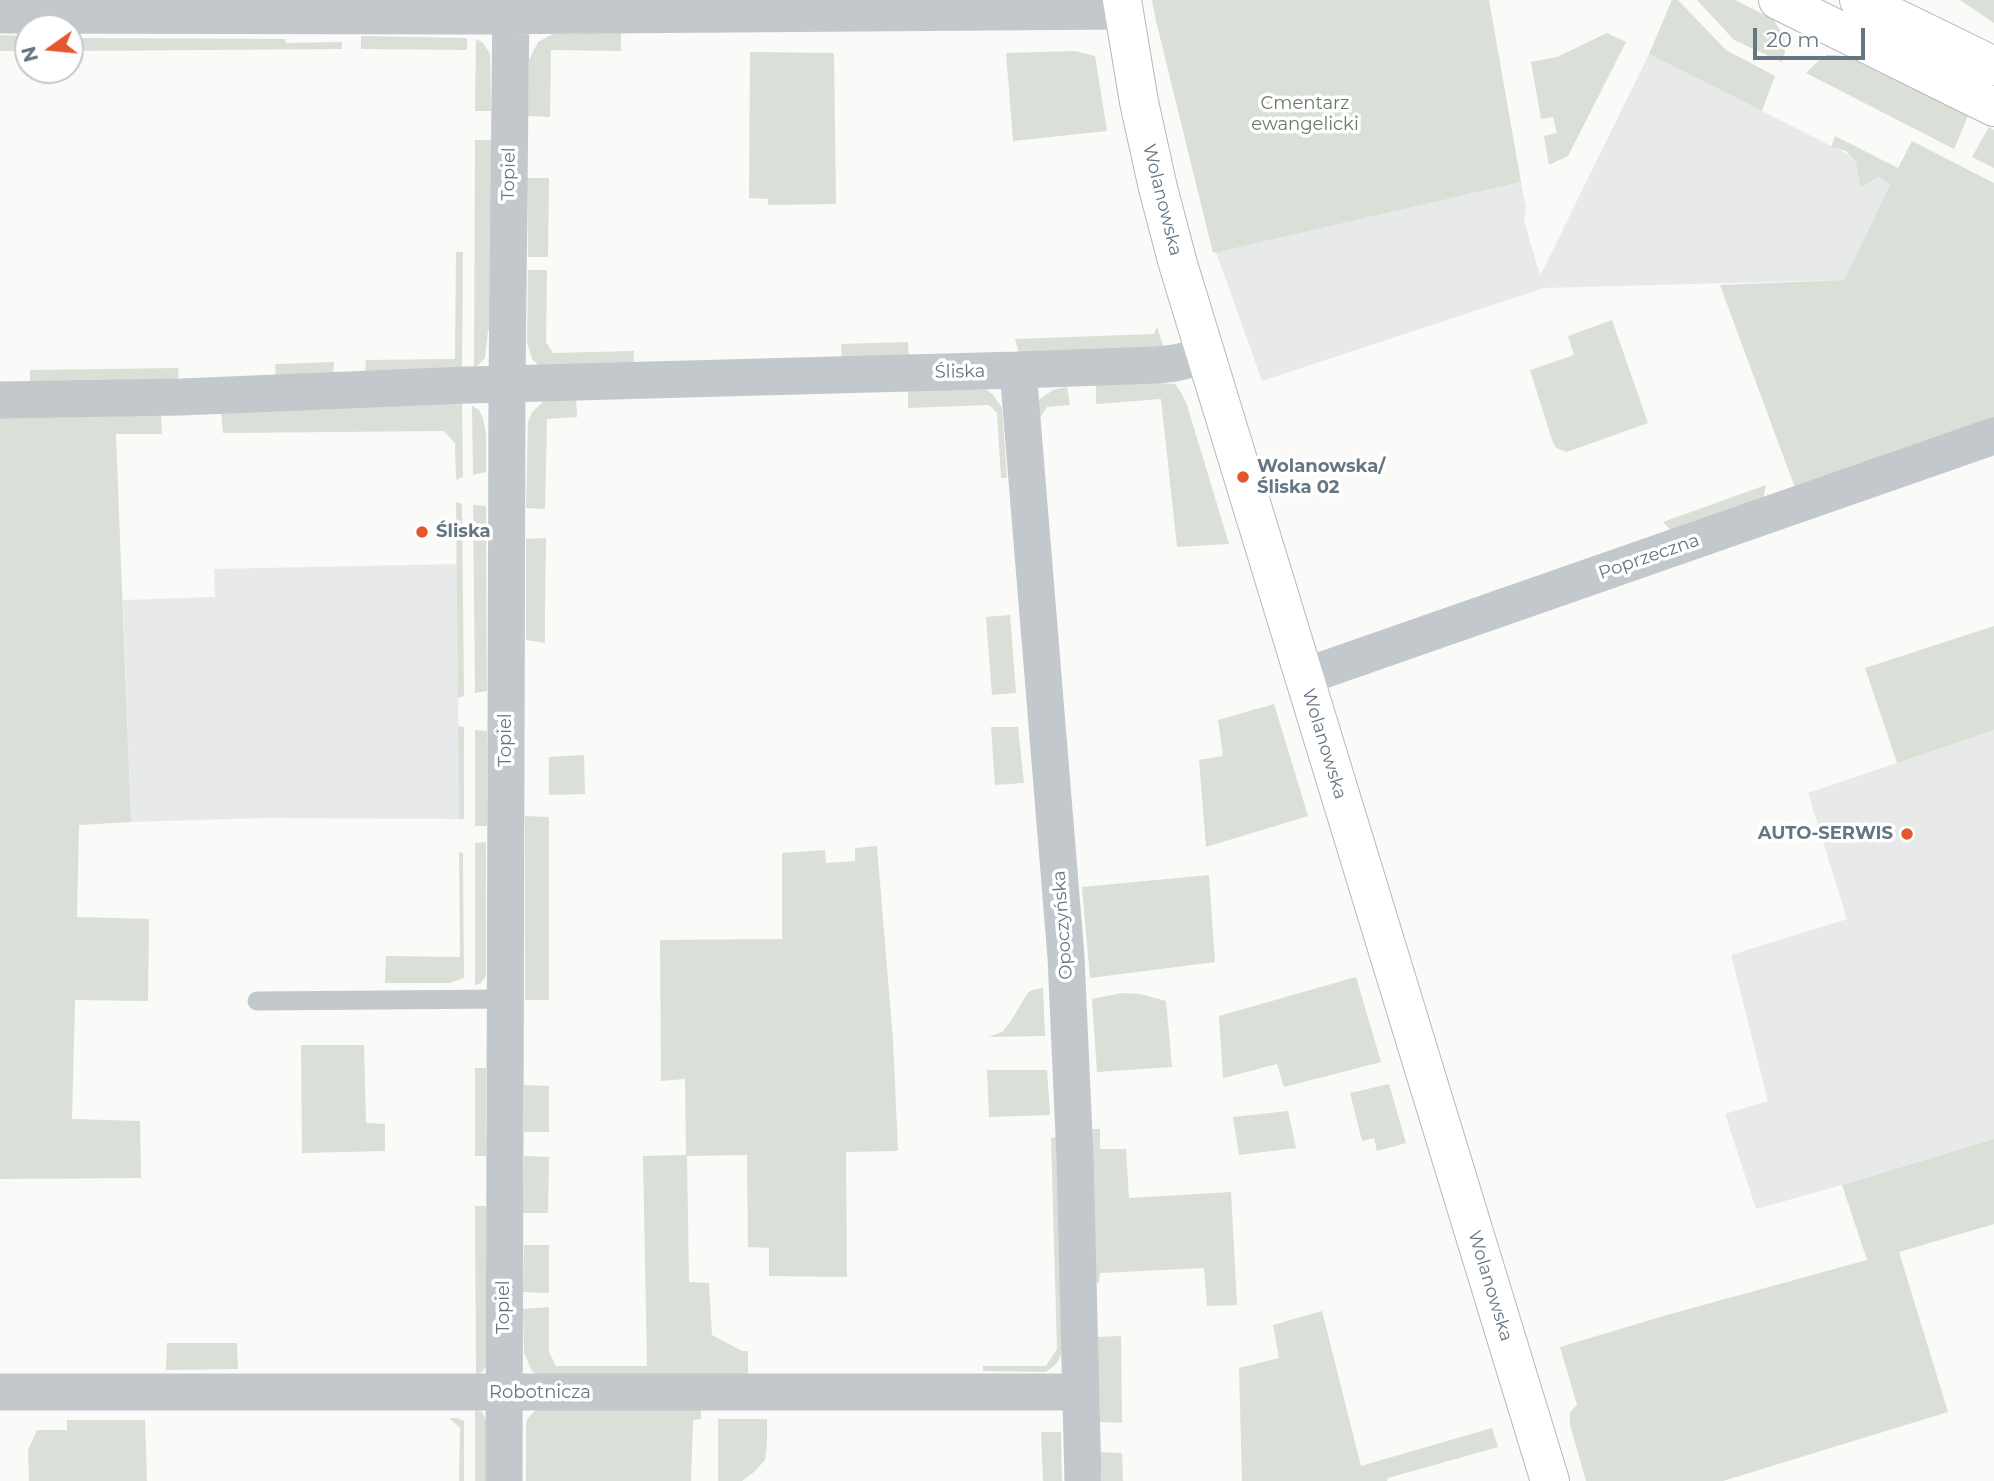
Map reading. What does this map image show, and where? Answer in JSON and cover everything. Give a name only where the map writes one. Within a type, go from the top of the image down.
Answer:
[{"type":"street","points":[[1778,0],[1994,107]]},
{"type":"street","points":[[1859,0],[1994,66]]},
{"type":"street","points":[[0,15],[511,8],[1123,6]]},
{"type":"street","name":"Wolanowska","points":[[1123,6],[1139,102],[1178,264],[1550,1481]]},
{"type":"street","name":"Topiel","points":[[504,1481],[507,384],[511,8]]},
{"type":"street","name":"Śliska","points":[[0,400],[181,397],[507,384],[1157,365],[1205,356]]},
{"type":"street","name":"Opoczyńska","points":[[1018,370],[1066,957],[1076,1158],[1083,1481]]},
{"type":"street","name":"Poprzeczna","points":[[1303,677],[1994,436]]},
{"type":"street","name":"Robotnicza","points":[[0,1392],[1081,1392]]},
{"type":"lane","points":[[257,1001],[505,999]]},
{"type":"shaded area","points":[[1649,54],[1849,155],[1857,162],[1860,175],[1878,177],[1890,185],[1844,280],[1544,288],[1262,381],[1216,252],[1521,182],[1526,208],[1524,220],[1540,276]]},
{"type":"shaded area","points":[[457,564],[459,819],[266,818],[131,822],[123,600],[215,597],[214,569]]},
{"type":"shaded area","points":[[1994,730],[1994,1139],[1756,1209],[1725,1114],[1768,1101],[1731,955],[1847,919],[1808,793]]},
{"type":"green space","name":"Cmentarz ewangelicki","points":[[1152,0],[1489,0],[1521,182],[1213,253]]},
{"type":"green space","points":[[1672,0],[1678,0],[1726,50],[1775,76],[1762,111],[1649,54]]},
{"type":"green space","points":[[1697,0],[1735,0],[1773,19],[1784,36],[1785,52],[1782,62],[1734,40]]},
{"type":"green space","points":[[1960,0],[1994,0],[1994,23]]},
{"type":"green space","points":[[621,32],[621,51],[551,50],[550,117],[528,116],[529,60],[538,42],[553,34]]},
{"type":"green space","points":[[1607,33],[1626,42],[1568,156],[1549,165],[1544,136],[1557,133],[1553,117],[1541,119],[1531,62],[1557,57]]},
{"type":"green space","points":[[0,35],[14,36],[14,51],[0,51]]},
{"type":"green space","points":[[361,36],[467,38],[467,50],[361,49]]},
{"type":"green space","points":[[84,38],[285,39],[286,43],[342,42],[342,49],[84,51]]},
{"type":"green space","points":[[476,39],[483,43],[490,54],[491,111],[475,111]]},
{"type":"green space","points":[[1075,51],[1095,56],[1107,131],[1013,141],[1006,53]]},
{"type":"green space","points":[[750,52],[834,53],[836,204],[768,205],[768,199],[749,198]]},
{"type":"green space","points":[[1827,55],[1848,57],[1968,116],[1954,149],[1806,73]]},
{"type":"green space","points":[[1989,127],[1994,130],[1994,168],[1972,157]]},
{"type":"green space","points":[[1835,136],[1898,168],[1912,141],[1994,183],[1994,418],[1795,488],[1720,285],[1844,280],[1890,185],[1878,177],[1861,187],[1856,162],[1846,151],[1831,147]]},
{"type":"green space","points":[[475,140],[491,140],[491,330],[488,331],[485,358],[474,369]]},
{"type":"green space","points":[[527,178],[549,178],[548,257],[528,257]]},
{"type":"green space","points":[[456,252],[463,252],[462,374],[365,374],[366,360],[455,359]]},
{"type":"green space","points":[[528,270],[547,270],[546,342],[553,353],[634,351],[633,368],[539,366],[532,359],[527,342]]},
{"type":"green space","points":[[1612,320],[1648,423],[1567,452],[1556,448],[1530,370],[1574,355],[1568,336]]},
{"type":"green space","points":[[1157,327],[1164,348],[1019,353],[1015,339],[1154,334]]},
{"type":"green space","points":[[908,342],[909,359],[842,359],[841,344]]},
{"type":"green space","points":[[334,362],[333,377],[276,379],[275,364]]},
{"type":"green space","points":[[178,368],[179,382],[30,384],[30,370]]},
{"type":"green space","points":[[1175,384],[1182,394],[1229,544],[1177,547],[1161,399],[1096,404],[1096,385]]},
{"type":"green space","points":[[977,387],[993,395],[1002,408],[1007,478],[1001,478],[997,413],[989,405],[908,408],[908,390]]},
{"type":"green space","points":[[1067,387],[1070,405],[1047,407],[1038,421],[1036,407],[1040,399],[1053,390]]},
{"type":"green space","points":[[576,397],[577,417],[547,419],[545,509],[526,508],[528,422],[532,412],[544,401]]},
{"type":"green space","points":[[462,402],[463,477],[456,480],[455,443],[444,431],[223,433],[221,411]]},
{"type":"green space","points":[[472,406],[479,410],[483,418],[486,434],[486,472],[473,475]]},
{"type":"green space","points":[[161,413],[162,434],[116,434],[131,822],[79,825],[77,917],[149,919],[148,1001],[75,1000],[72,1119],[140,1121],[141,1178],[0,1179],[0,415]]},
{"type":"green space","points":[[1766,485],[1762,504],[1674,534],[1663,522]]},
{"type":"green space","points":[[456,502],[462,504],[464,696],[458,698]]},
{"type":"green space","points":[[473,505],[486,506],[487,691],[475,693]]},
{"type":"green space","points":[[546,538],[545,643],[526,640],[526,539]]},
{"type":"green space","points":[[1010,615],[1016,693],[992,695],[986,617]]},
{"type":"green space","points":[[1994,626],[1994,730],[1897,763],[1865,668]]},
{"type":"green space","points":[[1274,704],[1308,816],[1206,847],[1199,760],[1223,756],[1218,720]]},
{"type":"green space","points":[[458,726],[464,727],[464,819],[459,819]]},
{"type":"green space","points":[[991,727],[1018,727],[1024,783],[995,785]]},
{"type":"green space","points":[[475,730],[487,731],[487,826],[475,826]]},
{"type":"green space","points":[[584,755],[585,794],[549,795],[549,757]]},
{"type":"green space","points":[[525,816],[549,817],[549,1000],[525,1000]]},
{"type":"green space","points":[[486,842],[486,976],[481,983],[475,985],[475,843]]},
{"type":"green space","points":[[877,846],[893,1040],[898,1151],[846,1152],[847,1277],[769,1276],[769,1248],[748,1247],[747,1155],[687,1156],[689,1282],[709,1283],[712,1335],[742,1351],[748,1351],[748,1374],[537,1375],[532,1371],[524,1353],[523,1309],[549,1307],[549,1352],[556,1366],[647,1366],[643,1156],[686,1155],[685,1079],[661,1081],[660,940],[782,939],[782,853],[825,850],[826,863],[855,861],[855,848]]},
{"type":"green space","points":[[459,852],[463,853],[464,978],[449,983],[385,983],[386,956],[460,957]]},
{"type":"green space","points":[[1209,875],[1215,962],[1090,978],[1082,887]]},
{"type":"green space","points":[[1356,977],[1381,1062],[1284,1087],[1277,1064],[1223,1078],[1219,1016]]},
{"type":"green space","points":[[1043,988],[1045,1036],[989,1037],[1002,1032],[1027,994]]},
{"type":"green space","points":[[1122,993],[1140,994],[1166,1001],[1172,1067],[1097,1072],[1092,999]]},
{"type":"green space","points":[[301,1045],[364,1045],[366,1123],[385,1124],[385,1151],[302,1153]]},
{"type":"green space","points":[[475,1068],[486,1068],[486,1156],[475,1156]]},
{"type":"green space","points":[[987,1070],[1047,1070],[1050,1115],[989,1117]]},
{"type":"green space","points":[[1389,1084],[1406,1143],[1377,1151],[1374,1138],[1362,1141],[1350,1093]]},
{"type":"green space","points":[[524,1085],[549,1086],[549,1132],[524,1132]]},
{"type":"green space","points":[[1288,1111],[1296,1148],[1239,1155],[1233,1117]]},
{"type":"green space","points":[[1089,1129],[1100,1129],[1100,1149],[1126,1149],[1129,1198],[1231,1192],[1237,1305],[1207,1306],[1204,1268],[1100,1273],[1099,1283],[1091,1281]]},
{"type":"green space","points":[[1058,1137],[1062,1353],[1056,1364],[1046,1372],[983,1371],[983,1366],[1046,1366],[1057,1349],[1051,1138]]},
{"type":"green space","points":[[1994,1139],[1994,1224],[1899,1252],[1948,1412],[1723,1481],[1586,1481],[1570,1425],[1570,1412],[1577,1405],[1560,1347],[1867,1260],[1842,1185]]},
{"type":"green space","points":[[524,1156],[549,1157],[548,1213],[523,1213]]},
{"type":"green space","points":[[475,1206],[486,1206],[487,1361],[482,1372],[476,1375]]},
{"type":"green space","points":[[524,1245],[549,1245],[549,1293],[523,1292]]},
{"type":"green space","points":[[1322,1311],[1361,1466],[1492,1428],[1498,1447],[1388,1478],[1387,1481],[1242,1481],[1239,1368],[1279,1358],[1273,1325]]},
{"type":"green space","points":[[1121,1336],[1122,1423],[1100,1422],[1097,1337]]},
{"type":"green space","points":[[167,1343],[237,1343],[238,1369],[166,1370]]},
{"type":"green space","points":[[701,1405],[701,1419],[693,1420],[691,1481],[526,1481],[526,1426],[527,1419],[536,1410]]},
{"type":"green space","points":[[475,1409],[481,1411],[487,1421],[487,1481],[475,1481]]},
{"type":"green space","points":[[449,1418],[464,1421],[464,1481],[459,1481],[460,1428]]},
{"type":"green space","points":[[718,1419],[767,1419],[765,1460],[742,1481],[718,1481]]},
{"type":"green space","points":[[67,1420],[145,1420],[147,1481],[29,1481],[28,1450],[37,1430],[67,1430]]},
{"type":"green space","points":[[1041,1432],[1061,1432],[1062,1481],[1043,1481]]},
{"type":"green space","points":[[1100,1452],[1122,1453],[1123,1481],[1102,1481]]},
{"type":"place","name":"Wolanowska/ Śliska 02","points":[[1243,477]]},
{"type":"place","name":"Śliska","points":[[422,532]]},
{"type":"place","name":"AUTO-SERWIS","points":[[1907,834]]}]
